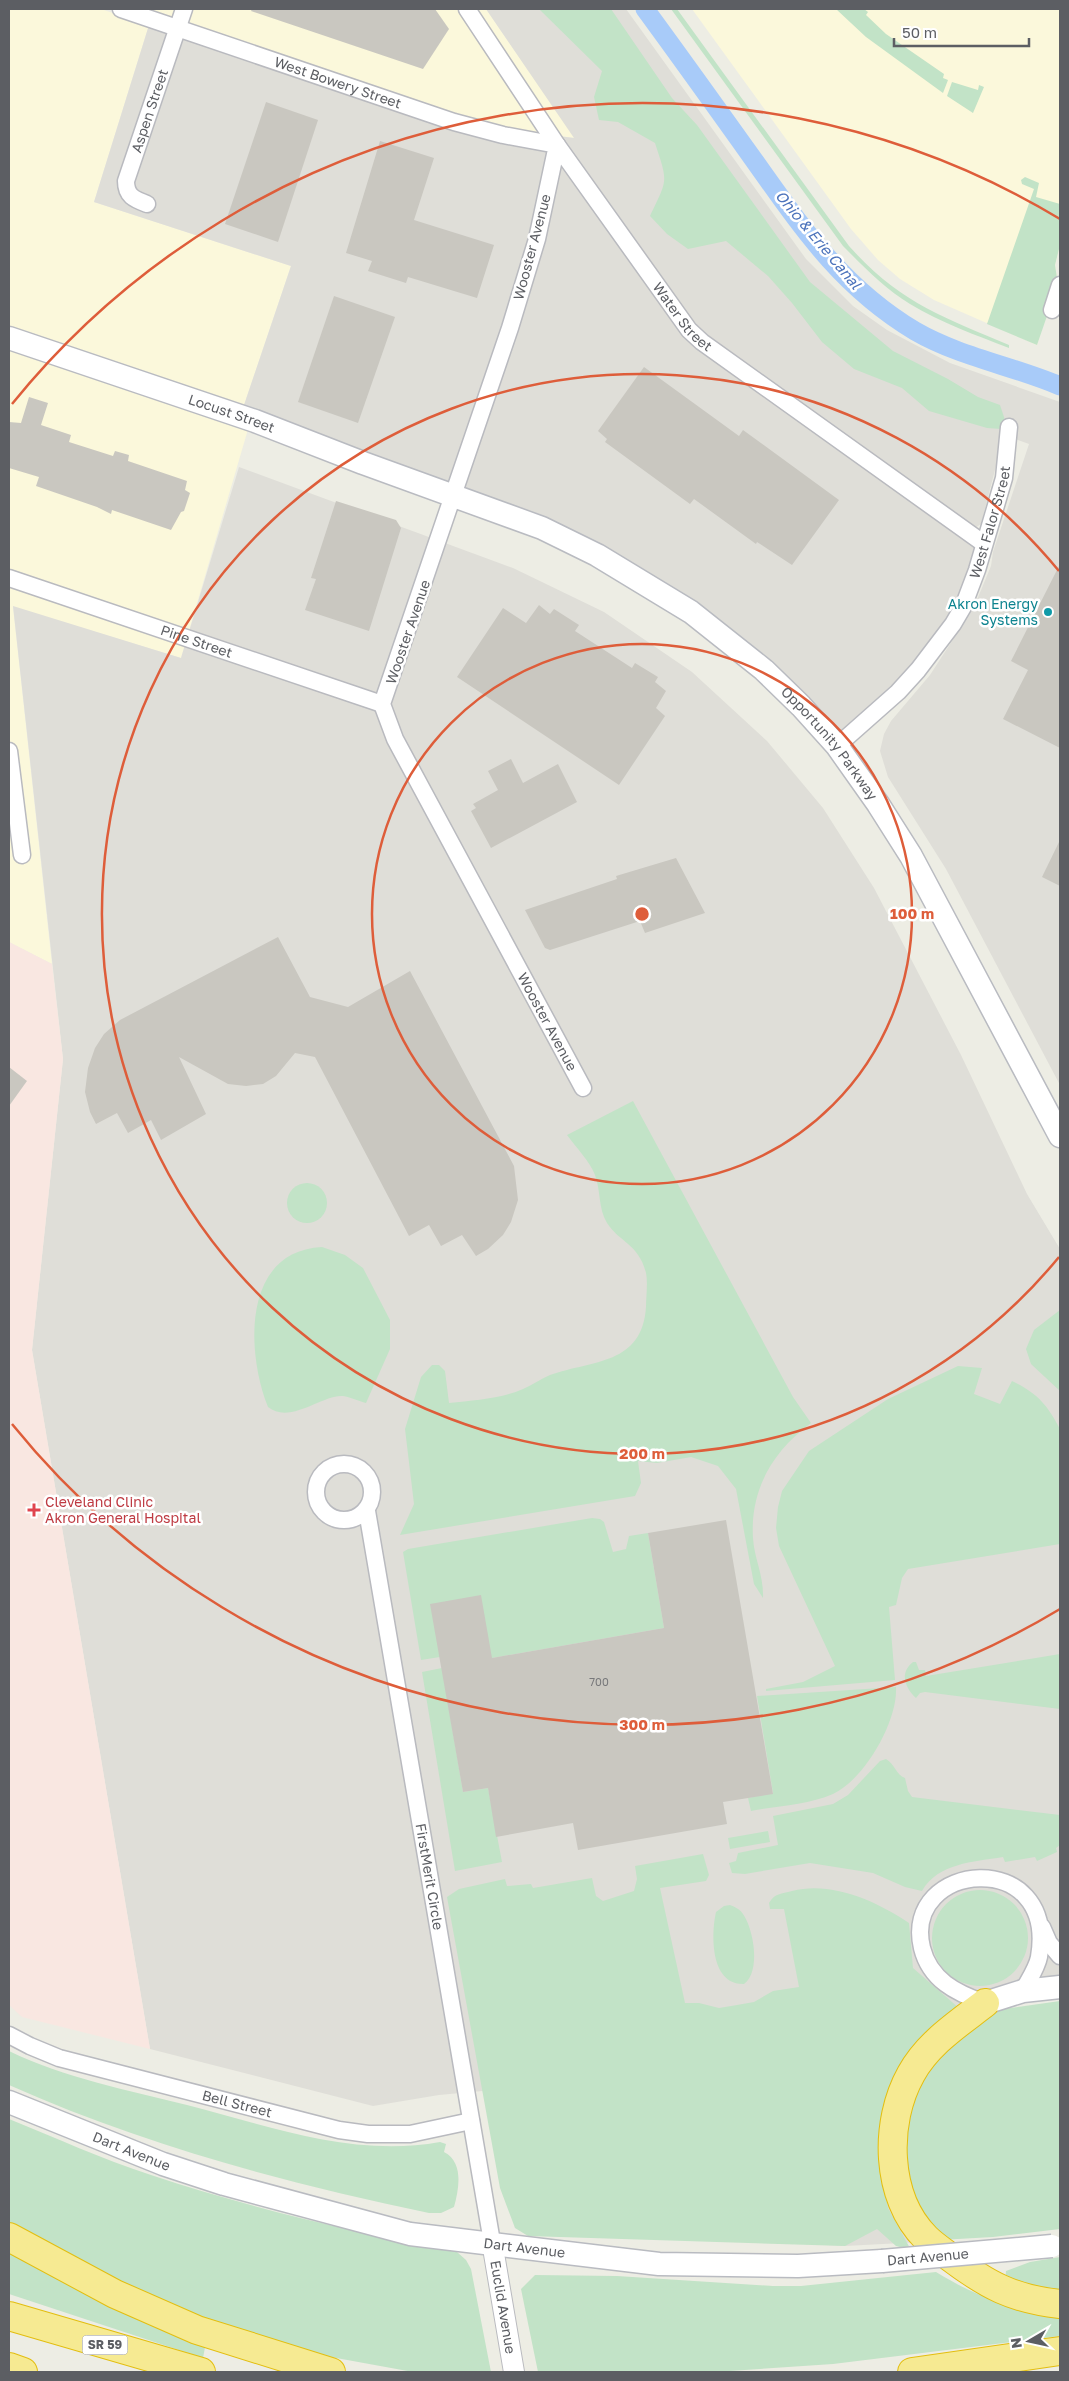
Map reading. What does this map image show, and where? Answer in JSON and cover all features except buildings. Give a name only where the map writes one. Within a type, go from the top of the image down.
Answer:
[{"type":"highway","points":[[985,2003],[935,2042],[911,2073],[894,2118],[892,2146],[895,2174],[904,2202],[926,2237],[980,2280],[1007,2292],[1060,2304]]},
{"type":"highway","points":[[9,2238],[115,2294],[197,2330],[331,2372]]},
{"type":"highway","name":"SR 59","points":[[9,2316],[201,2372]]},
{"type":"highway","points":[[912,2372],[1060,2351]]},
{"type":"highway","points":[[9,2368],[23,2372]]},
{"type":"main road","name":"Locust Street","points":[[9,338],[255,422],[363,463],[454,494]]},
{"type":"main road","name":"Opportunity Parkway","points":[[454,494],[550,532],[634,576],[692,612],[764,670],[801,706],[837,746],[878,804],[910,856],[1060,1136]]},
{"type":"main road","points":[[985,2003],[1023,1991],[1060,1987]]},
{"type":"main road","name":"Dart Avenue","points":[[9,2102],[162,2164],[224,2184],[410,2234],[492,2242],[659,2264],[798,2266],[882,2261],[1056,2245]]},
{"type":"street","name":"West Bowery Street","points":[[121,9],[454,122],[503,135],[557,145]]},
{"type":"street","name":"Aspen Street","points":[[147,204],[132,198],[127,192],[126,181],[184,9]]},
{"type":"street","name":"Water Street","points":[[467,9],[557,145],[678,317],[702,342],[983,543]]},
{"type":"street","name":"Wooster Avenue","points":[[557,145],[537,239],[510,328],[382,704],[395,740],[583,1088]]},
{"type":"street","points":[[1052,310],[1060,285]]},
{"type":"street","name":"West Falor Street","points":[[837,746],[898,692],[924,663],[953,624],[971,586],[1004,478],[1009,427]]},
{"type":"street","name":"Pine Street","points":[[9,578],[382,704]]},
{"type":"street","points":[[9,751],[22,855]]},
{"type":"street","name":"FirstMerit Circle","points":[[367,1511],[492,2242]]},
{"type":"street","points":[[985,2003],[960,1994],[942,1982],[930,1969],[921,1943],[922,1922],[927,1908],[936,1895],[948,1886],[962,1880],[980,1877],[998,1880],[1012,1886],[1024,1894],[1034,1906],[1049,1943],[1060,1956]]},
{"type":"street","points":[[1023,1991],[1039,1958],[1040,1920]]},
{"type":"street","name":"Bell Street","points":[[9,2035],[59,2058],[339,2130],[368,2134],[403,2134],[471,2121]]},
{"type":"street","name":"Euclid Avenue","points":[[492,2242],[514,2372]]},
{"type":"shaded area","points":[[9,9],[101,9],[149,25],[94,202],[291,266],[243,408],[9,333]]},
{"type":"shaded area","points":[[143,9],[486,9],[575,138],[502,129]]},
{"type":"shaded area","points":[[486,9],[626,9],[806,259],[853,306],[887,330],[950,363],[1060,402],[1060,1085],[946,869],[888,777],[880,751],[884,734],[891,721],[930,675],[974,607],[991,566],[993,552],[1029,444],[1004,435],[981,524],[975,528],[976,545],[965,591],[927,652],[900,684],[837,737],[650,579],[243,408],[291,266],[94,202],[149,25],[502,129],[574,138]]},
{"type":"shaded area","points":[[692,9],[1060,9],[1060,245],[1055,265],[1057,278],[1037,345],[934,300],[900,279],[878,260],[851,229]]},
{"type":"shaded area","points":[[9,348],[249,426],[181,658],[13,607],[52,964],[9,942]]},
{"type":"shaded area","points":[[239,467],[513,568],[604,612],[692,672],[767,741],[823,808],[874,888],[961,1055],[1027,1194],[1060,1249],[1060,1981],[994,1995],[921,2242],[845,2246],[515,2228],[504,2089],[439,2095],[373,2106],[150,2049],[32,1350],[63,1059],[13,606],[181,658]]},
{"type":"shaded area","name":"Cleveland Clinic Akron General Hospital","points":[[9,942],[52,964],[63,1059],[32,1350],[150,2049],[22,2017],[9,2005]]},
{"type":"green space","points":[[539,9],[611,9],[672,98],[697,125],[810,282],[893,351],[948,379],[978,397],[1000,405],[1006,423],[1001,429],[987,428],[929,411],[902,388],[854,369],[822,342],[768,276],[726,241],[688,249],[667,234],[650,216],[663,187],[664,180],[655,143],[618,122],[599,120],[594,97],[602,71]]},
{"type":"green space","points":[[671,9],[677,9],[849,246],[868,265],[904,295],[942,316],[1009,345],[1009,348],[946,323],[910,304],[883,285],[843,246]]},
{"type":"green space","points":[[836,9],[864,9],[868,12],[866,15],[886,34],[944,74],[943,78],[948,80],[943,93],[866,37]]},
{"type":"green space","points":[[952,82],[978,90],[979,85],[984,87],[973,113],[947,96]]},
{"type":"green space","points":[[1025,177],[1039,183],[1036,197],[1060,204],[1060,245],[1055,265],[1058,284],[1037,345],[987,324],[1034,189],[1022,184],[1021,180]]},
{"type":"green space","points":[[633,1101],[793,1397],[811,1423],[785,1446],[775,1459],[760,1487],[755,1503],[753,1538],[762,1582],[763,1598],[754,1584],[736,1489],[718,1466],[691,1457],[657,1463],[638,1461],[641,1483],[635,1496],[400,1535],[414,1504],[405,1429],[421,1377],[432,1365],[439,1365],[445,1371],[449,1403],[477,1400],[514,1392],[550,1375],[613,1357],[625,1350],[635,1340],[642,1326],[646,1307],[647,1277],[643,1263],[634,1249],[617,1235],[607,1223],[602,1211],[595,1175],[586,1159],[567,1135]]},
{"type":"green space","points":[[307,1183],[321,1189],[327,1203],[321,1217],[307,1223],[293,1217],[287,1203],[293,1189]]},
{"type":"green space","points":[[322,1247],[345,1255],[363,1268],[390,1320],[390,1349],[366,1403],[343,1396],[326,1399],[296,1411],[277,1412],[268,1407],[256,1359],[254,1333],[257,1308],[264,1285],[277,1266],[296,1253]]},
{"type":"green space","points":[[1060,1310],[1060,1391],[1031,1364],[1026,1349],[1034,1330]]},
{"type":"green space","points":[[958,1366],[982,1368],[974,1394],[1000,1404],[1012,1381],[1035,1395],[1046,1406],[1055,1420],[1060,1429],[1060,1544],[908,1569],[902,1578],[896,1605],[889,1607],[895,1680],[766,1691],[766,1689],[803,1682],[835,1666],[779,1546],[776,1528],[782,1491],[809,1451],[888,1399]]},
{"type":"green space","points":[[592,1518],[600,1519],[604,1522],[613,1552],[626,1549],[629,1536],[648,1533],[664,1628],[492,1658],[440,1657],[421,1660],[403,1552],[408,1549]]},
{"type":"green space","points":[[1060,1654],[1060,1709],[925,1692],[920,1693],[916,1698],[909,1690],[905,1680],[906,1671],[913,1662],[916,1662],[919,1670],[925,1670],[926,1676]]},
{"type":"green space","points":[[442,1668],[463,1792],[488,1788],[502,1862],[455,1871],[422,1672]]},
{"type":"green space","points":[[896,1687],[895,1701],[885,1732],[868,1763],[857,1776],[833,1794],[823,1798],[751,1811],[748,1798],[773,1793],[757,1696]]},
{"type":"green space","points":[[886,1759],[905,1778],[908,1791],[912,1797],[1060,1815],[1060,1845],[1056,1848],[1057,1852],[1037,1861],[1035,1857],[1005,1862],[1003,1857],[957,1865],[937,1875],[922,1891],[905,1887],[873,1873],[810,1863],[745,1874],[732,1873],[729,1863],[736,1861],[738,1853],[778,1845],[773,1816],[833,1804],[848,1795],[880,1761]]},
{"type":"green space","points":[[768,1831],[770,1842],[730,1849],[728,1838]]},
{"type":"green space","points":[[703,1854],[709,1875],[706,1881],[660,1888],[685,2003],[699,2003],[719,2008],[754,2002],[773,1991],[799,1987],[784,1909],[770,1909],[769,1903],[781,1893],[807,1889],[823,1889],[853,1895],[882,1907],[909,1923],[913,1968],[960,2009],[914,2054],[882,2173],[888,2208],[911,2250],[896,2246],[877,2229],[845,2246],[528,2236],[515,2228],[500,2188],[447,1897],[459,1889],[505,1879],[507,1886],[531,1884],[533,1888],[592,1878],[596,1896],[603,1901],[634,1891],[637,1879],[635,1866]]},
{"type":"green space","points":[[980,1890],[998,1893],[1014,1904],[1025,1920],[1028,1938],[1025,1956],[1014,1972],[998,1983],[980,1986],[962,1983],[946,1972],[935,1956],[932,1938],[935,1920],[946,1904],[962,1893]]},
{"type":"green space","points":[[730,1905],[739,1909],[743,1914],[753,1940],[753,1970],[744,1984],[733,1982],[725,1976],[715,1957],[713,1933],[716,1912],[724,1906]]},
{"type":"green space","points":[[1060,2001],[1060,2229],[993,2237],[940,2240],[912,2201],[902,2134],[925,2062],[980,2018],[1003,2009]]},
{"type":"green space","points":[[9,2051],[74,2076],[312,2137],[376,2146],[408,2146],[440,2142],[446,2144],[444,2152],[455,2162],[458,2176],[454,2207],[441,2213],[429,2213],[322,2189],[216,2160],[111,2126],[9,2085]]},
{"type":"green space","points":[[9,2119],[115,2162],[188,2187],[302,2218],[457,2252],[466,2260],[471,2269],[491,2372],[413,2372],[298,2351],[193,2317],[9,2226]]},
{"type":"green space","points":[[9,2249],[206,2342],[203,2358],[9,2294]]},
{"type":"green space","points":[[1060,2257],[1060,2295],[1005,2284],[1006,2271],[1030,2262]]},
{"type":"green space","points":[[936,2272],[966,2289],[995,2301],[1026,2309],[1060,2314],[1060,2336],[833,2364],[714,2372],[538,2372],[521,2289],[535,2275],[617,2276],[773,2286],[801,2286]]},
{"type":"waterway","name":"Ohio & Erie Canal","points":[[645,9],[787,207],[824,253],[865,295],[888,313],[932,340],[968,355],[1060,386]]},
{"type":"place","name":"Akron Energy Systems","points":[[1048,612]]},
{"type":"place","name":"Cleveland Clinic Akron General Hospital","points":[[34,1510]]}]
